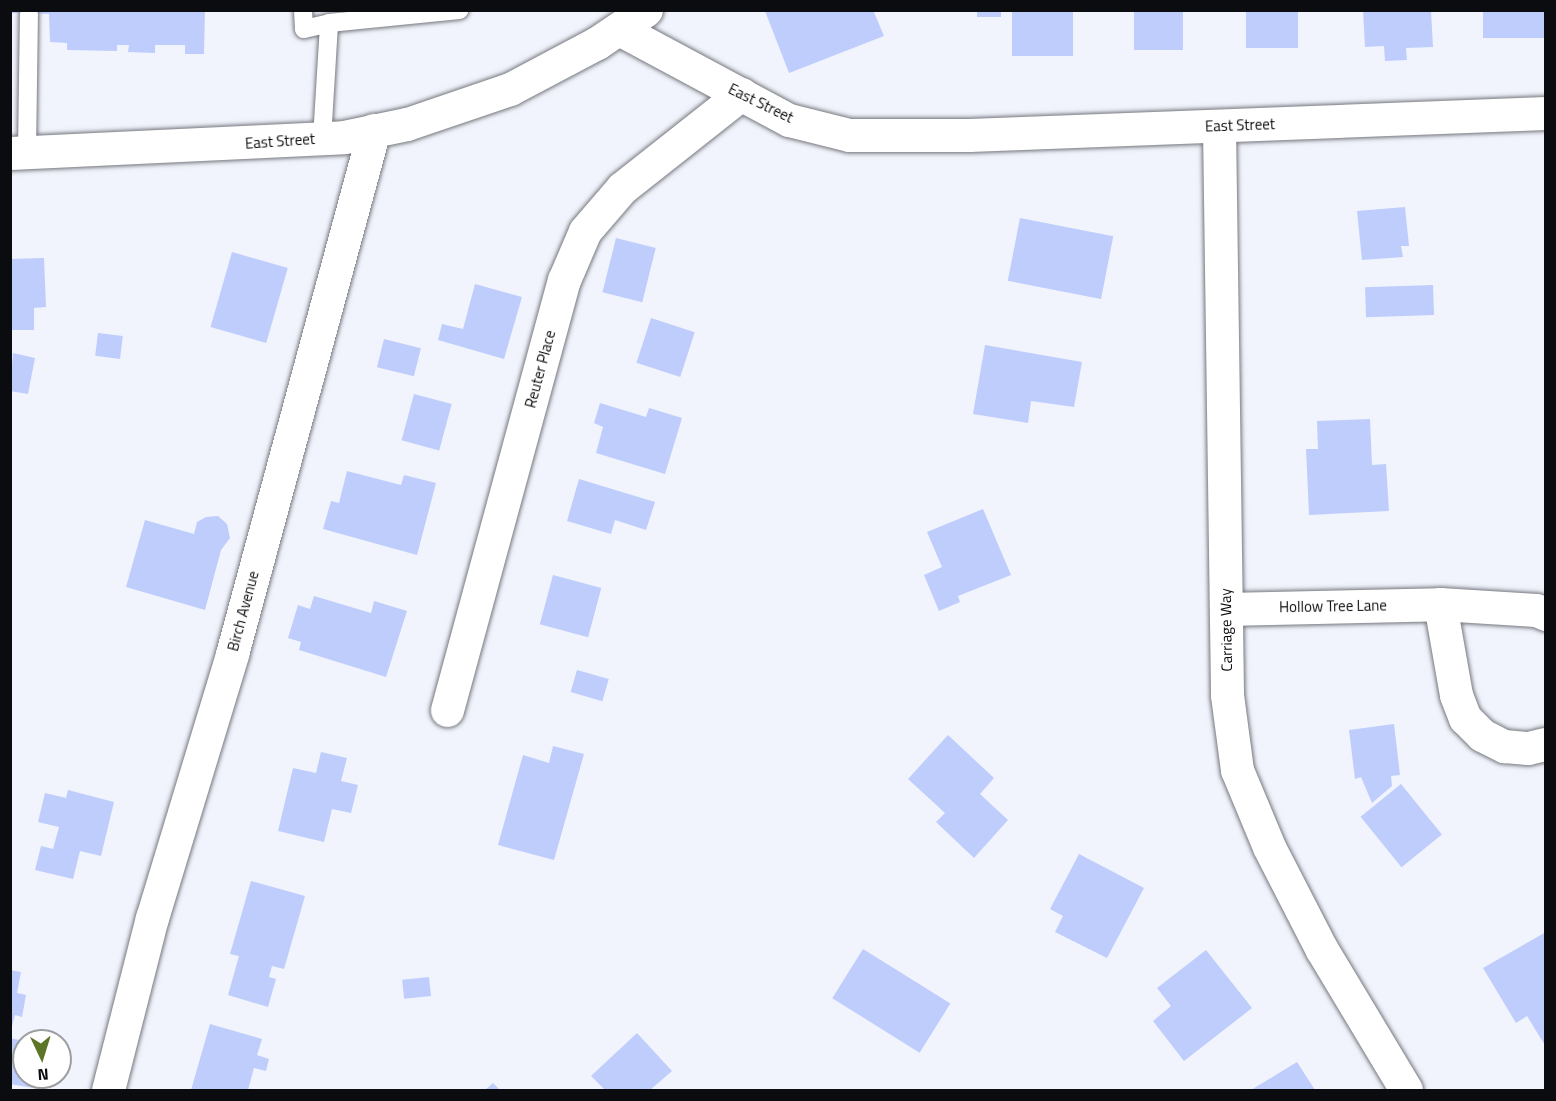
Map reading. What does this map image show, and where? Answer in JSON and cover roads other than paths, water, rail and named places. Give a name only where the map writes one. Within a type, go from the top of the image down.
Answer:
[{"type":"street","points":[[619,29],[646,10]]},
{"type":"street","name":"East Street","points":[[19,153],[322,139],[407,124],[510,89],[619,29],[789,120],[849,135],[969,135],[1545,113]]},
{"type":"street","name":"Reuter Place","points":[[447,710],[564,280],[585,231],[622,188],[741,94]]},
{"type":"street","name":"Carriage Way","points":[[1219,126],[1227,695],[1237,770],[1269,847],[1322,950],[1406,1090]]},
{"type":"street","name":"Birch Avenue","points":[[108,1090],[153,918],[232,654],[374,130]]},
{"type":"street","points":[[1440,604],[1456,695],[1465,718],[1482,735],[1504,746],[1528,748],[1545,744]]},
{"type":"street","name":"Hollow Tree Lane","points":[[1226,609],[1440,604],[1536,610],[1545,614]]},
{"type":"lane","points":[[303,10],[304,29],[329,23],[460,11]]},
{"type":"lane","points":[[19,153],[29,14]]},
{"type":"lane","points":[[322,139],[329,23]]}]
